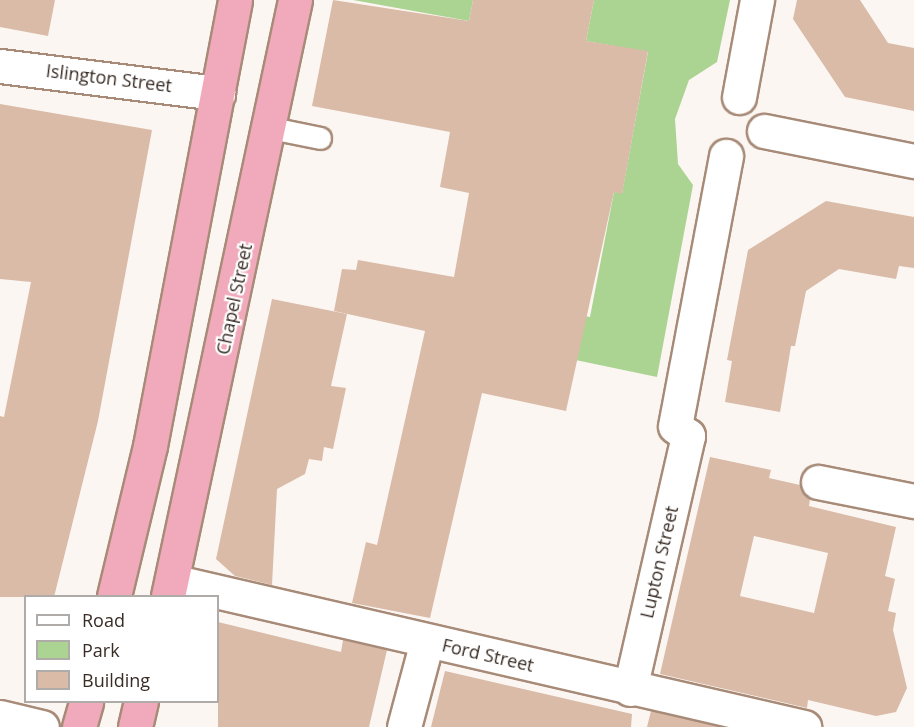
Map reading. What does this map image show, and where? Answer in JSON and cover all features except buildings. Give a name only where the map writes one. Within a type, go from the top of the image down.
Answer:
[{"type":"highway","points":[[114,595],[153,435],[236,0]]},
{"type":"highway","name":"Chapel Street","points":[[170,589],[271,128],[295,0]]},
{"type":"highway","points":[[79,727],[86,703]]},
{"type":"highway","points":[[135,727],[141,703]]},
{"type":"street","points":[[740,97],[757,0]]},
{"type":"street","name":"Islington Street","points":[[0,66],[218,93]]},
{"type":"street","points":[[764,131],[914,161]]},
{"type":"street","name":"Lupton Street","points":[[630,689],[688,436],[675,426],[726,156]]},
{"type":"street","points":[[818,482],[914,501]]},
{"type":"street","name":"Ford Street","points":[[170,589],[200,595]]},
{"type":"street","name":"Ford Street","points":[[219,599],[427,640],[630,689],[804,727]]},
{"type":"street","points":[[404,727],[427,640]]},
{"type":"street","points":[[0,717],[42,727]]},
{"type":"lane","points":[[271,128],[320,138]]},
{"type":"green space","points":[[353,0],[473,0],[469,21]]},
{"type":"green space","points":[[594,0],[730,0],[717,62],[689,80],[675,119],[678,164],[693,185],[657,377],[566,358],[574,314],[590,317],[614,192],[622,193],[648,52],[586,41]]}]
